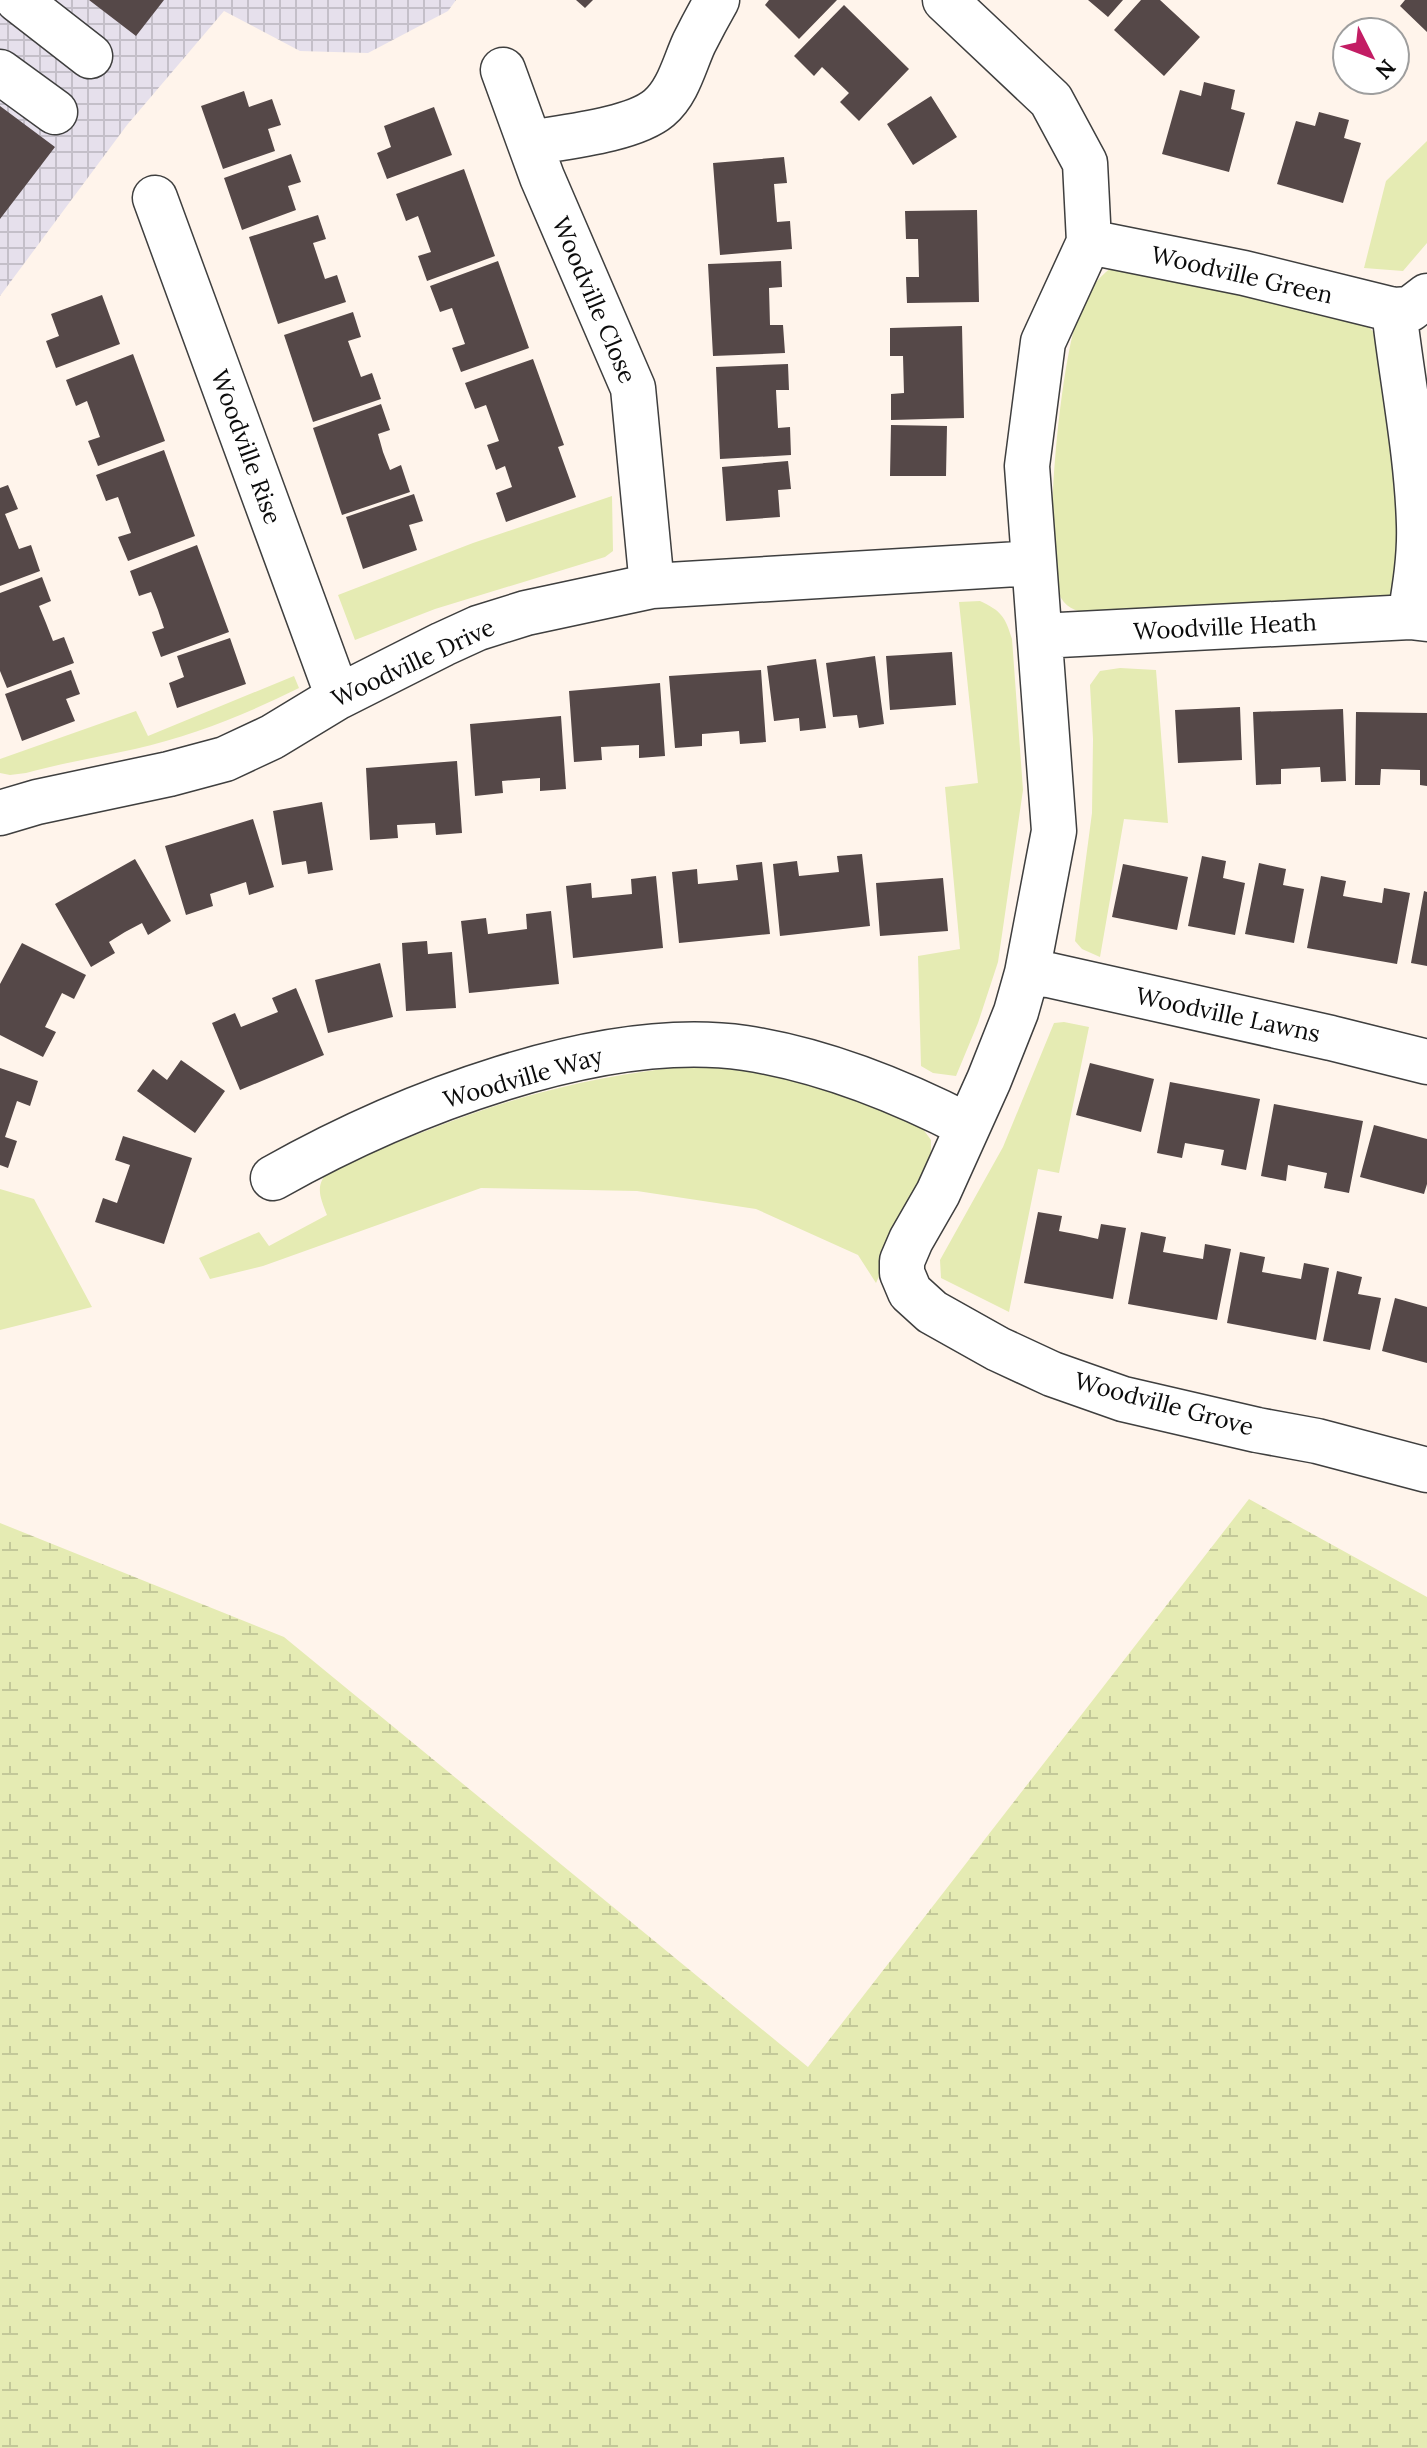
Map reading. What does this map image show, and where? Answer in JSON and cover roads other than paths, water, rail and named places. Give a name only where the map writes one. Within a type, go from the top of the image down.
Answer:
[{"type":"street","points":[[18,0],[90,56]]},
{"type":"street","points":[[530,143],[618,126],[658,109],[676,84],[717,0]]},
{"type":"street","points":[[945,0],[1051,100],[1085,163],[1089,242],[1043,342],[1027,466],[1040,636]]},
{"type":"street","name":"Woodville Close","points":[[503,70],[530,143],[633,388],[652,586]]},
{"type":"street","points":[[0,72],[55,112]]},
{"type":"street","name":"Woodville Rise","points":[[155,198],[338,697]]},
{"type":"street","name":"Woodville Green","points":[[1089,242],[1411,303]]},
{"type":"street","name":"Woodville Heath","points":[[1040,636],[1418,618],[1420,528],[1411,303]]},
{"type":"street","name":"Woodville Drive","points":[[0,813],[225,759],[272,737],[338,697],[478,628],[526,613],[652,586],[1034,563]]},
{"type":"street","name":"Woodville Grove","points":[[1040,636],[1054,831],[1027,973],[1005,1042],[938,1193],[902,1261],[902,1273],[910,1292],[932,1312],[998,1349],[1052,1374],[1123,1399],[1317,1441],[1427,1470]]},
{"type":"street","name":"Woodville Lawns","points":[[1027,973],[1049,975],[1427,1062]]},
{"type":"street","name":"Woodville Way","points":[[273,1178],[327,1148],[380,1124],[519,1074],[621,1051],[686,1046],[745,1048],[828,1066],[968,1126]]}]
